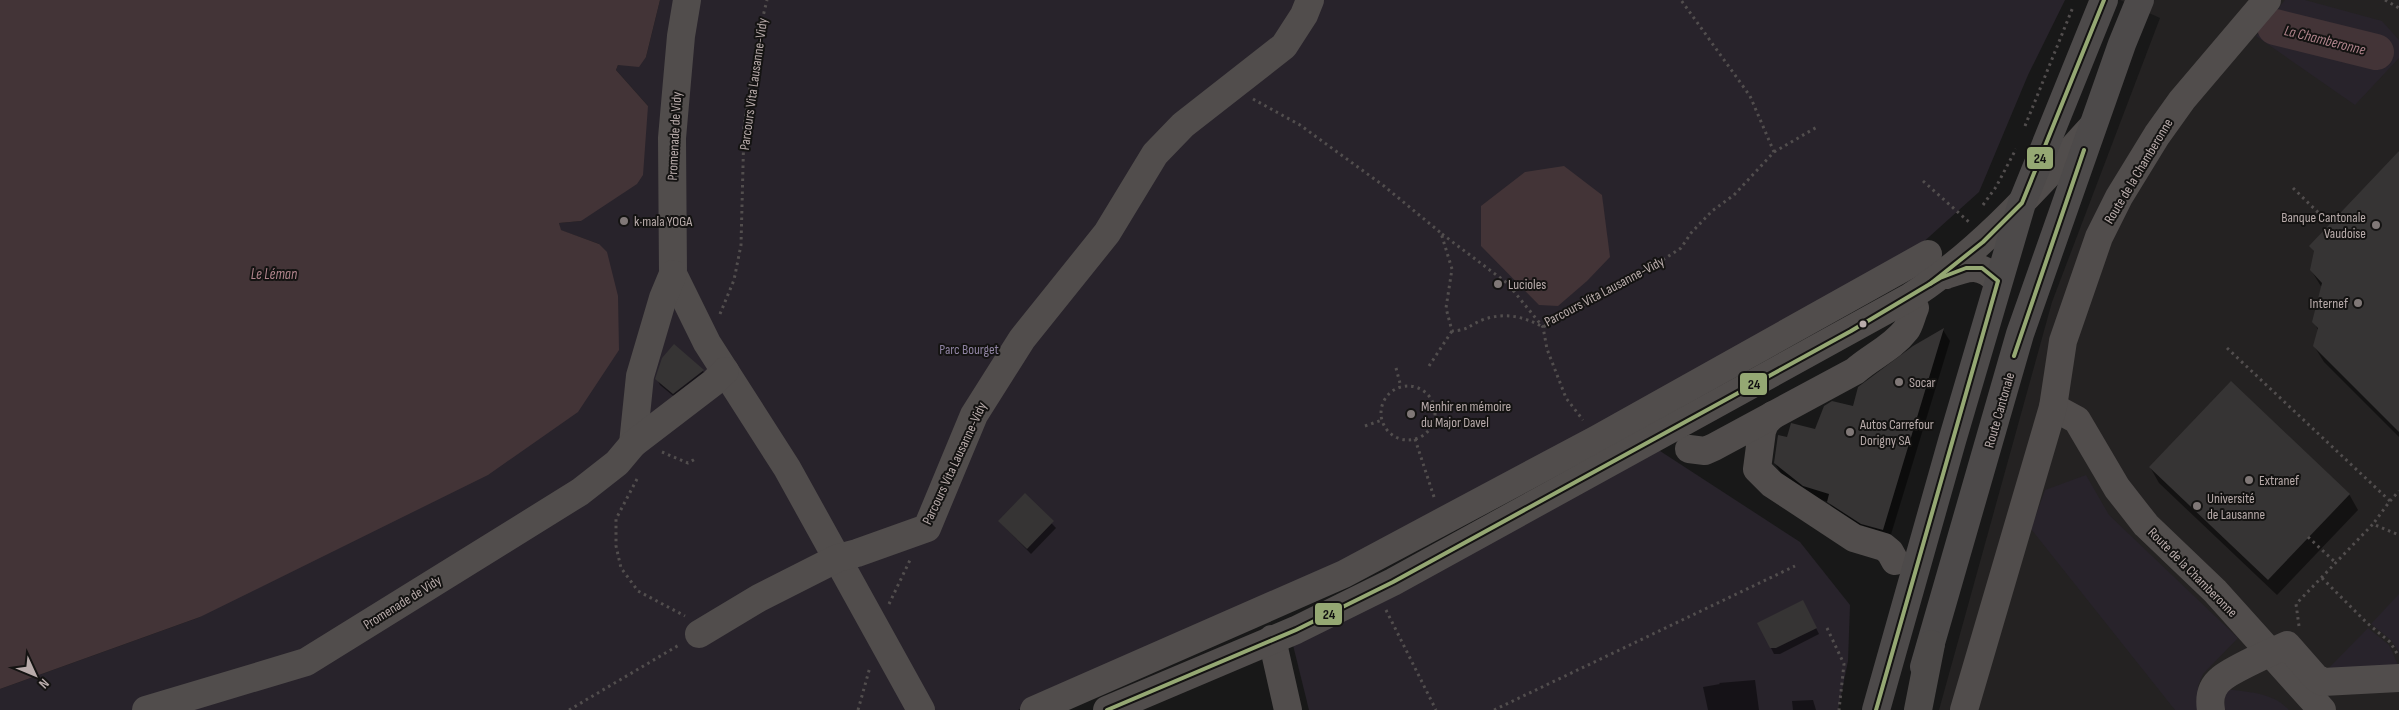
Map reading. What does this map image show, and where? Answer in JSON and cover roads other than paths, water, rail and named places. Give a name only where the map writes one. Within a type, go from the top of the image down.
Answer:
[{"type":"highway","points":[[1918,710],[1931,644]]},
{"type":"main road","points":[[1876,710],[2022,203],[2104,0]]},
{"type":"main road","name":"Route Cantonale","points":[[1910,710],[1931,644],[2020,334],[2122,44],[2140,0]]},
{"type":"street","name":"Promenade de Vidy","points":[[633,444],[640,376],[663,298],[673,274],[672,138],[681,36],[687,0]]},
{"type":"street","name":"Parcours Vita Lausanne-Vidy","points":[[699,634],[759,598],[838,558],[857,554],[927,528],[974,415],[1022,339],[1108,233],[1155,154],[1183,125],[1284,46],[1304,15],[1310,0]]},
{"type":"street","points":[[2122,44],[2149,0]]},
{"type":"street","name":"Route de la Chamberonne","points":[[1964,710],[2053,408],[2063,341],[2099,236],[2119,197],[2156,135],[2259,5]]},
{"type":"street","points":[[1034,710],[1344,574],[1597,439],[1983,242],[2092,128]]},
{"type":"street","points":[[1108,710],[1272,639],[1377,590],[1843,336],[1934,266],[1982,268],[1998,281]]},
{"type":"street","name":"Promenade de Vidy","points":[[146,710],[306,662],[580,492],[616,463],[633,444],[707,388],[731,380],[707,343],[673,274]]},
{"type":"street","points":[[1689,448],[1705,451],[1714,448],[1855,371],[1867,359],[1890,347],[1908,328],[1914,308]]},
{"type":"street","points":[[731,380],[787,468],[921,710]]},
{"type":"street","name":"Route de la Chamberonne","points":[[2053,408],[2077,420],[2117,488],[2146,525],[2215,591],[2280,649],[2322,710]]},
{"type":"street","points":[[1773,415],[1765,423],[1762,431],[1757,469],[1761,474],[1772,484],[1854,538],[1884,547],[1895,561]]},
{"type":"street","points":[[1272,639],[1288,710]]},
{"type":"street","points":[[2212,710],[2209,700],[2212,690],[2222,678],[2280,649],[2323,682],[2399,678]]},
{"type":"water","name":"Le Léman","points":[[0,0],[660,0],[646,57],[639,67],[618,65],[616,70],[648,106],[643,175],[637,184],[581,221],[559,223],[561,230],[599,244],[607,252],[618,296],[619,350],[578,412],[488,475],[200,617],[0,689]]},
{"type":"water","points":[[1564,166],[1602,195],[1610,257],[1587,281],[1558,306],[1539,305],[1481,246],[1481,206],[1525,172]]},
{"type":"waterway","name":"La Chamberonne","points":[[2275,27],[2376,52]]},
{"type":"place","name":"k·mala YOGA","points":[[624,221]]},
{"type":"place","name":"Banque Cantonale Vaudoise","points":[[2376,225]]},
{"type":"place","name":"Lucioles","points":[[1498,284]]},
{"type":"place","name":"Internef","points":[[2358,303]]},
{"type":"place","name":"Socar","points":[[1899,382]]},
{"type":"place","name":"Menhir en mémoire du Major Davel","points":[[1411,414]]},
{"type":"place","name":"Autos Carrefour Dorigny SA","points":[[1850,432]]},
{"type":"place","name":"Extranef","points":[[2249,480]]},
{"type":"place","name":"Université de Lausanne","points":[[2197,506]]},
{"type":"park label","name":"Parc Bourget","points":[[969,349]]}]
